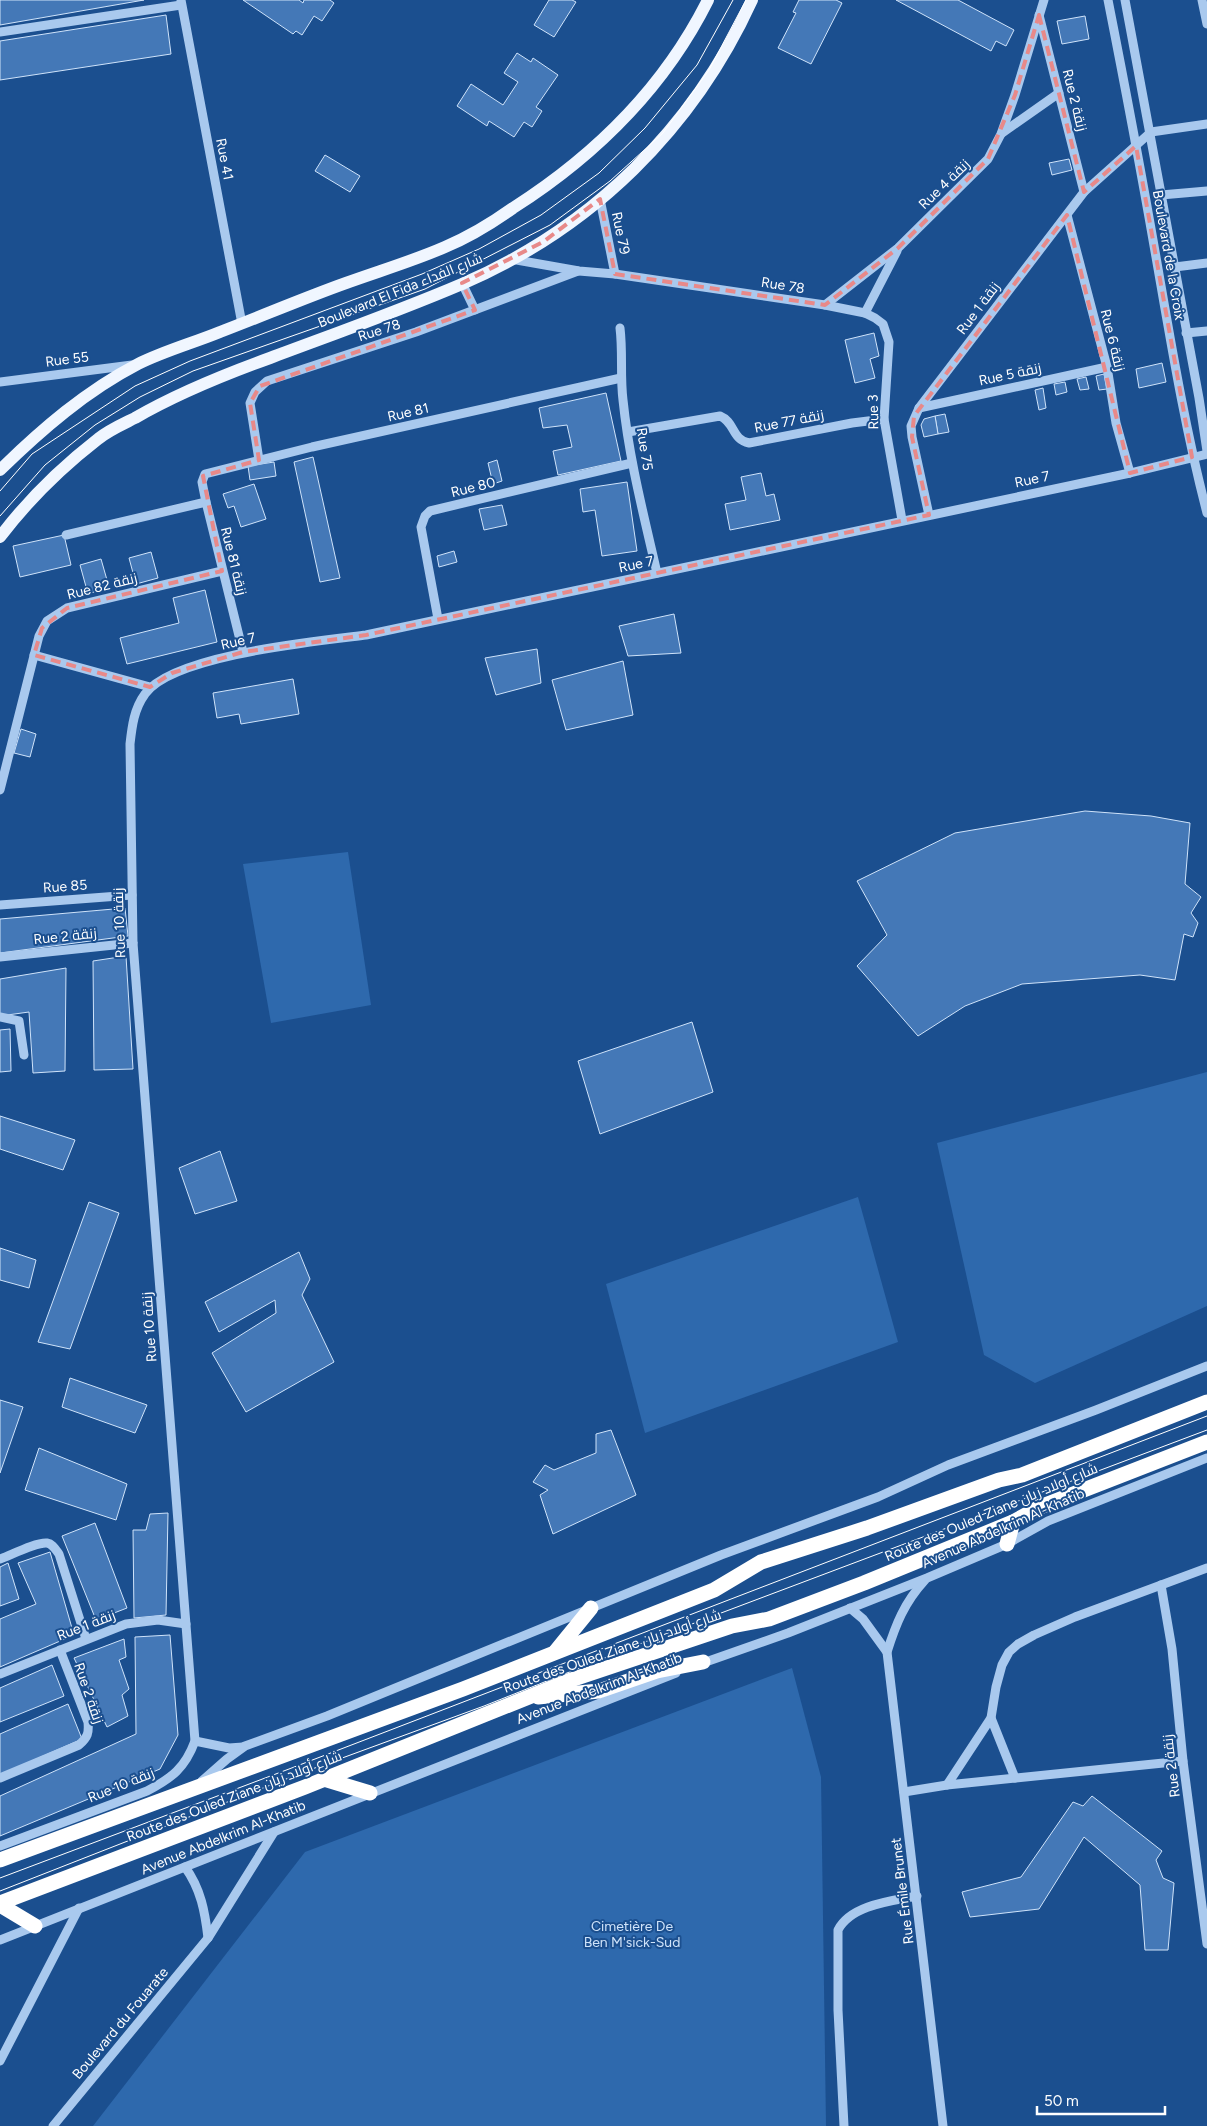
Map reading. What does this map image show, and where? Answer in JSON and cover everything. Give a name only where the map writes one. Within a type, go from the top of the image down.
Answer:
[{"type":"highway","name":"Route des Ouled Ziane شارع أولاد زيان","points":[[0,1860],[454,1693],[714,1590],[760,1562],[867,1528],[1000,1480],[1022,1475],[1207,1402]]},
{"type":"highway","name":"Route des Ouled Ziane شارع أولاد زيان","points":[[0,1904],[324,1779],[571,1680],[732,1626],[768,1619],[1013,1522],[1040,1507],[1207,1442]]},
{"type":"highway","points":[[1006,1544],[1013,1522]]},
{"type":"highway","points":[[555,1652],[591,1608]]},
{"type":"highway","points":[[524,1698],[599,1691],[657,1671],[703,1662]]},
{"type":"highway","points":[[324,1779],[370,1793]]},
{"type":"highway","points":[[0,1904],[35,1926]]},
{"type":"main road","name":"Boulevard El Fida شارع الفداء","points":[[0,470],[71,405],[137,365],[161,353],[242,324],[337,286],[448,247],[494,221],[546,187],[606,137],[655,84],[672,62],[708,0]]},
{"type":"main road","name":"Boulevard El Fida شارع الفداء","points":[[0,537],[43,487],[99,438],[169,398],[229,372],[344,330],[462,283],[543,242],[600,199],[646,157],[686,112],[720,60],[752,0]]},
{"type":"street","name":"Rue 4 زنقة","points":[[825,306],[898,248],[988,160],[1001,134],[1015,95],[1044,0]]},
{"type":"street","name":"Boulevard de la Croix","points":[[1108,0],[1192,457],[1207,513]]},
{"type":"street","name":"Boulevard de la Croix","points":[[1125,0],[1151,132],[1199,398],[1207,453]]},
{"type":"street","points":[[1202,0],[1207,24]]},
{"type":"street","name":"Rue 41","points":[[181,2],[242,324]]},
{"type":"street","points":[[0,32],[181,2]]},
{"type":"street","name":"Rue 2 زنقة","points":[[1039,15],[1084,192]]},
{"type":"street","name":"Rue 4 زنقة","points":[[1001,134],[1059,93]]},
{"type":"street","points":[[1136,146],[1151,132],[1207,124]]},
{"type":"street","name":"Rue 1 زنقة","points":[[929,515],[912,437],[911,426],[919,408],[1084,192],[1136,146]]},
{"type":"street","points":[[1161,195],[1207,191]]},
{"type":"street","name":"Rue 79","points":[[600,199],[615,274]]},
{"type":"street","name":"Rue 6 زنقة","points":[[1066,215],[1107,367],[1116,423],[1130,472]]},
{"type":"street","name":"Rue 4 زنقة","points":[[864,312],[898,248]]},
{"type":"street","name":"Rue 78","points":[[511,258],[579,271],[615,274],[864,312]]},
{"type":"street","points":[[1174,267],[1207,263]]},
{"type":"street","name":"Rue 78","points":[[259,460],[250,403],[251,398],[260,386],[267,381],[475,310],[579,271]]},
{"type":"street","points":[[462,283],[475,310]]},
{"type":"street","name":"Rue 3","points":[[864,312],[882,324],[889,342],[884,419],[902,520]]},
{"type":"street","name":"Rue 75","points":[[620,328],[623,350],[621,378],[632,462],[657,573]]},
{"type":"street","points":[[1186,333],[1207,330]]},
{"type":"street","name":"Rue 55","points":[[0,382],[137,365]]},
{"type":"street","name":"Rue 5 زنقة","points":[[919,408],[1107,367]]},
{"type":"street","name":"Rue 81","points":[[203,476],[207,472],[621,378]]},
{"type":"street","name":"Rue 77 زنقة","points":[[628,432],[720,416],[726,419],[736,438],[741,442],[749,443],[852,423],[884,419]]},
{"type":"street","name":"Rue 7","points":[[150,687],[172,673],[243,652],[366,634],[1130,472],[1207,453]]},
{"type":"street","name":"Rue 80","points":[[438,619],[421,527],[425,516],[430,511],[632,462]]},
{"type":"street","name":"Rue 81 زنقة","points":[[203,476],[206,502],[243,652]]},
{"type":"street","points":[[66,535],[206,502]]},
{"type":"street","name":"Rue 82 زنقة","points":[[0,790],[42,628],[52,616],[67,608],[222,570]]},
{"type":"street","points":[[34,655],[150,687]]},
{"type":"street","name":"Rue 10 زنقة","points":[[0,1846],[155,1787],[172,1777],[180,1769],[195,1741],[132,943],[130,744],[134,717],[145,693],[150,687]]},
{"type":"street","name":"Rue 85","points":[[0,905],[132,895]]},
{"type":"street","name":"Rue 2 زنقة","points":[[0,956],[132,943]]},
{"type":"street","points":[[0,1017],[20,1021],[24,1055]]},
{"type":"street","points":[[188,1792],[226,1759],[246,1746],[327,1716],[721,1555],[878,1497],[948,1465],[1207,1366]]},
{"type":"street","name":"Avenue Abdelkrim Al-Khatib","points":[[0,1940],[703,1662],[788,1633],[927,1578],[1006,1544],[1048,1521],[1207,1458]]},
{"type":"street","points":[[0,1559],[39,1544],[48,1543],[54,1546],[59,1554],[86,1639]]},
{"type":"street","points":[[947,1785],[991,1718],[1002,1665],[1009,1652],[1018,1644],[1067,1621],[1207,1568]]},
{"type":"street","name":"Rue Émile Brunet","points":[[927,1578],[910,1596],[902,1610],[887,1652],[943,2126]]},
{"type":"street","name":"Rue 2 زنقة","points":[[1161,1585],[1172,1650],[1183,1760],[1207,1944]]},
{"type":"street","name":"Rue Émile Brunet","points":[[850,1608],[863,1619],[887,1652]]},
{"type":"street","name":"Rue 1 زنقة","points":[[0,1674],[86,1639],[140,1621],[158,1620],[186,1624]]},
{"type":"street","name":"Rue 2 زنقة","points":[[0,1778],[79,1745],[86,1739],[89,1732],[88,1722],[60,1650]]},
{"type":"street","points":[[991,1718],[1015,1778]]},
{"type":"street","points":[[195,1741],[229,1748],[246,1746]]},
{"type":"street","points":[[904,1792],[947,1785],[1183,1760]]},
{"type":"street","name":"Boulevard du Fouarate","points":[[53,2126],[208,1938],[274,1832]]},
{"type":"street","points":[[184,1867],[193,1878],[205,1909],[208,1938]]},
{"type":"street","points":[[844,2126],[838,2010],[838,1930],[842,1922],[864,1909],[916,1896]]},
{"type":"street","points":[[0,2060],[79,1908]]},
{"type":"highlighted area","points":[[1039,15],[1084,192],[1136,146],[1192,457],[1130,473],[1067,215],[914,416],[912,437],[929,515],[366,635],[243,652],[172,673],[150,687],[34,655],[42,628],[67,608],[222,571],[203,476],[259,460],[250,403],[260,386],[475,310],[462,283],[543,242],[600,199],[615,274],[825,305],[898,248],[988,159],[1015,95]]},
{"type":"green space","points":[[348,852],[371,1005],[271,1023],[243,864]]},
{"type":"green space","points":[[1207,1072],[1207,1306],[1035,1383],[984,1355],[937,1143]]},
{"type":"green space","points":[[858,1197],[898,1342],[645,1433],[606,1284]]},
{"type":"green space","name":"Cimetière De Ben M'sick-Sud","points":[[792,1668],[821,1777],[826,2126],[93,2126],[305,1852]]},
{"type":"building","points":[[0,0],[144,0],[0,25]]},
{"type":"building","points":[[243,0],[299,0],[303,3],[304,0],[330,0],[334,3],[322,21],[314,16],[302,35],[296,31],[293,34]]},
{"type":"building","points":[[549,0],[572,0],[576,2],[554,37],[534,25]]},
{"type":"building","points":[[799,0],[836,0],[842,3],[811,64],[778,48],[796,13],[793,12]]},
{"type":"building","points":[[896,0],[958,0],[1014,30],[1006,46],[996,41],[991,51]]},
{"type":"building","points":[[166,15],[171,54],[0,80],[0,41]]},
{"type":"building","points":[[1085,16],[1089,39],[1062,44],[1057,21]]},
{"type":"building","points":[[517,53],[531,62],[533,58],[558,75],[536,107],[542,111],[532,127],[524,122],[514,137],[489,121],[487,126],[457,106],[471,84],[503,105],[518,82],[504,73]]},
{"type":"building","points":[[325,155],[360,176],[350,192],[315,171]]},
{"type":"building","points":[[1069,159],[1072,170],[1052,175],[1049,163]]},
{"type":"building","points":[[874,333],[879,356],[870,359],[875,378],[855,383],[845,340]]},
{"type":"building","points":[[1162,363],[1166,382],[1139,388],[1136,369]]},
{"type":"building","points":[[1104,374],[1107,389],[1099,390],[1096,376]]},
{"type":"building","points":[[1086,377],[1089,389],[1080,390],[1077,379]]},
{"type":"building","points":[[1065,382],[1067,392],[1056,395],[1054,384]]},
{"type":"building","points":[[1043,388],[1046,408],[1039,410],[1035,390]]},
{"type":"building","points":[[606,393],[621,461],[558,475],[553,451],[572,447],[567,425],[543,428],[539,408]]},
{"type":"building","points":[[945,414],[949,432],[938,434],[935,416]]},
{"type":"building","points":[[935,416],[938,434],[924,437],[921,425],[924,419]]},
{"type":"building","points":[[313,457],[340,578],[320,582],[294,462]]},
{"type":"building","points":[[497,460],[502,481],[493,484],[488,463]]},
{"type":"building","points":[[274,462],[276,476],[250,480],[248,466]]},
{"type":"building","points":[[761,473],[766,496],[774,494],[780,520],[730,530],[725,504],[746,500],[741,477]]},
{"type":"building","points":[[627,482],[637,551],[602,556],[595,510],[583,512],[580,489]]},
{"type":"building","points":[[254,484],[266,519],[241,527],[234,506],[228,508],[223,494]]},
{"type":"building","points":[[502,505],[507,525],[484,530],[479,509]]},
{"type":"building","points":[[64,535],[71,565],[20,577],[13,546]]},
{"type":"building","points":[[454,551],[457,562],[439,567],[437,556]]},
{"type":"building","points":[[151,552],[158,578],[136,584],[129,558]]},
{"type":"building","points":[[101,559],[109,587],[88,594],[80,565]]},
{"type":"building","points":[[205,590],[217,642],[127,664],[120,638],[179,623],[173,598]]},
{"type":"building","points":[[674,614],[681,653],[628,656],[619,626]]},
{"type":"building","points":[[537,649],[541,683],[496,695],[485,658]]},
{"type":"building","points":[[623,661],[633,715],[566,730],[552,680]]},
{"type":"building","points":[[293,679],[299,714],[241,724],[239,714],[217,718],[213,693]]},
{"type":"building","points":[[21,729],[36,734],[30,757],[14,753]]},
{"type":"building","points":[[1085,811],[1151,816],[1190,823],[1185,884],[1201,897],[1191,913],[1198,923],[1193,937],[1184,934],[1175,980],[1140,975],[1022,984],[965,1006],[918,1036],[857,966],[887,935],[857,881],[955,833]]},
{"type":"building","points":[[125,908],[128,936],[0,953],[0,919]]},
{"type":"building","points":[[126,956],[133,1069],[94,1070],[93,961]]},
{"type":"building","points":[[66,968],[65,1071],[33,1073],[29,1012],[0,1016],[0,979]]},
{"type":"building","points":[[692,1022],[713,1092],[600,1134],[578,1061]]},
{"type":"building","points":[[10,1029],[11,1071],[0,1072],[0,1030]]},
{"type":"building","points":[[0,1116],[75,1140],[63,1170],[0,1149]]},
{"type":"building","points":[[220,1151],[237,1201],[195,1214],[179,1168]]},
{"type":"building","points":[[89,1202],[119,1213],[70,1349],[38,1342]]},
{"type":"building","points":[[0,1248],[36,1260],[29,1288],[0,1280]]},
{"type":"building","points":[[299,1252],[310,1279],[302,1295],[334,1362],[246,1412],[212,1353],[276,1313],[275,1300],[219,1332],[205,1302]]},
{"type":"building","points":[[70,1378],[147,1405],[135,1433],[62,1407]]},
{"type":"building","points":[[0,1400],[23,1407],[0,1473]]},
{"type":"building","points":[[611,1430],[636,1495],[553,1534],[540,1495],[548,1490],[533,1482],[545,1465],[554,1470],[596,1453],[596,1434]]},
{"type":"building","points":[[39,1448],[127,1484],[116,1520],[25,1490]]},
{"type":"building","points":[[168,1513],[166,1615],[134,1618],[133,1530],[146,1530],[150,1514]]},
{"type":"building","points":[[95,1523],[127,1608],[96,1620],[62,1536]]},
{"type":"building","points":[[50,1552],[74,1635],[0,1667],[0,1619],[36,1604],[18,1563]]},
{"type":"building","points":[[8,1563],[19,1599],[0,1606],[0,1567]]},
{"type":"building","points":[[170,1635],[178,1735],[160,1769],[0,1836],[0,1796],[136,1734],[135,1637]]},
{"type":"building","points":[[124,1639],[126,1657],[119,1660],[129,1689],[122,1695],[128,1716],[107,1727],[74,1658]]},
{"type":"building","points":[[52,1665],[64,1696],[0,1722],[0,1688]]},
{"type":"building","points":[[68,1704],[82,1739],[0,1775],[0,1734]]},
{"type":"building","points":[[1092,1796],[1162,1851],[1156,1860],[1163,1878],[1174,1883],[1168,1950],[1145,1950],[1140,1885],[1084,1837],[1039,1909],[970,1917],[962,1892],[1021,1877],[1073,1802],[1083,1806]]},
{"type":"tram line","points":[[0,491],[32,454],[135,386],[190,361],[422,274],[479,249],[541,215],[599,173],[645,128],[697,65],[733,0]]},
{"type":"tram line","points":[[0,516],[45,465],[95,425],[140,397],[193,371],[425,289],[550,225],[610,181],[663,133],[709,70],[746,0]]},
{"type":"tram line","points":[[0,1878],[289,1769],[1207,1416]]},
{"type":"tram line","points":[[0,1891],[304,1772],[484,1706],[660,1636],[1207,1430]]}]
